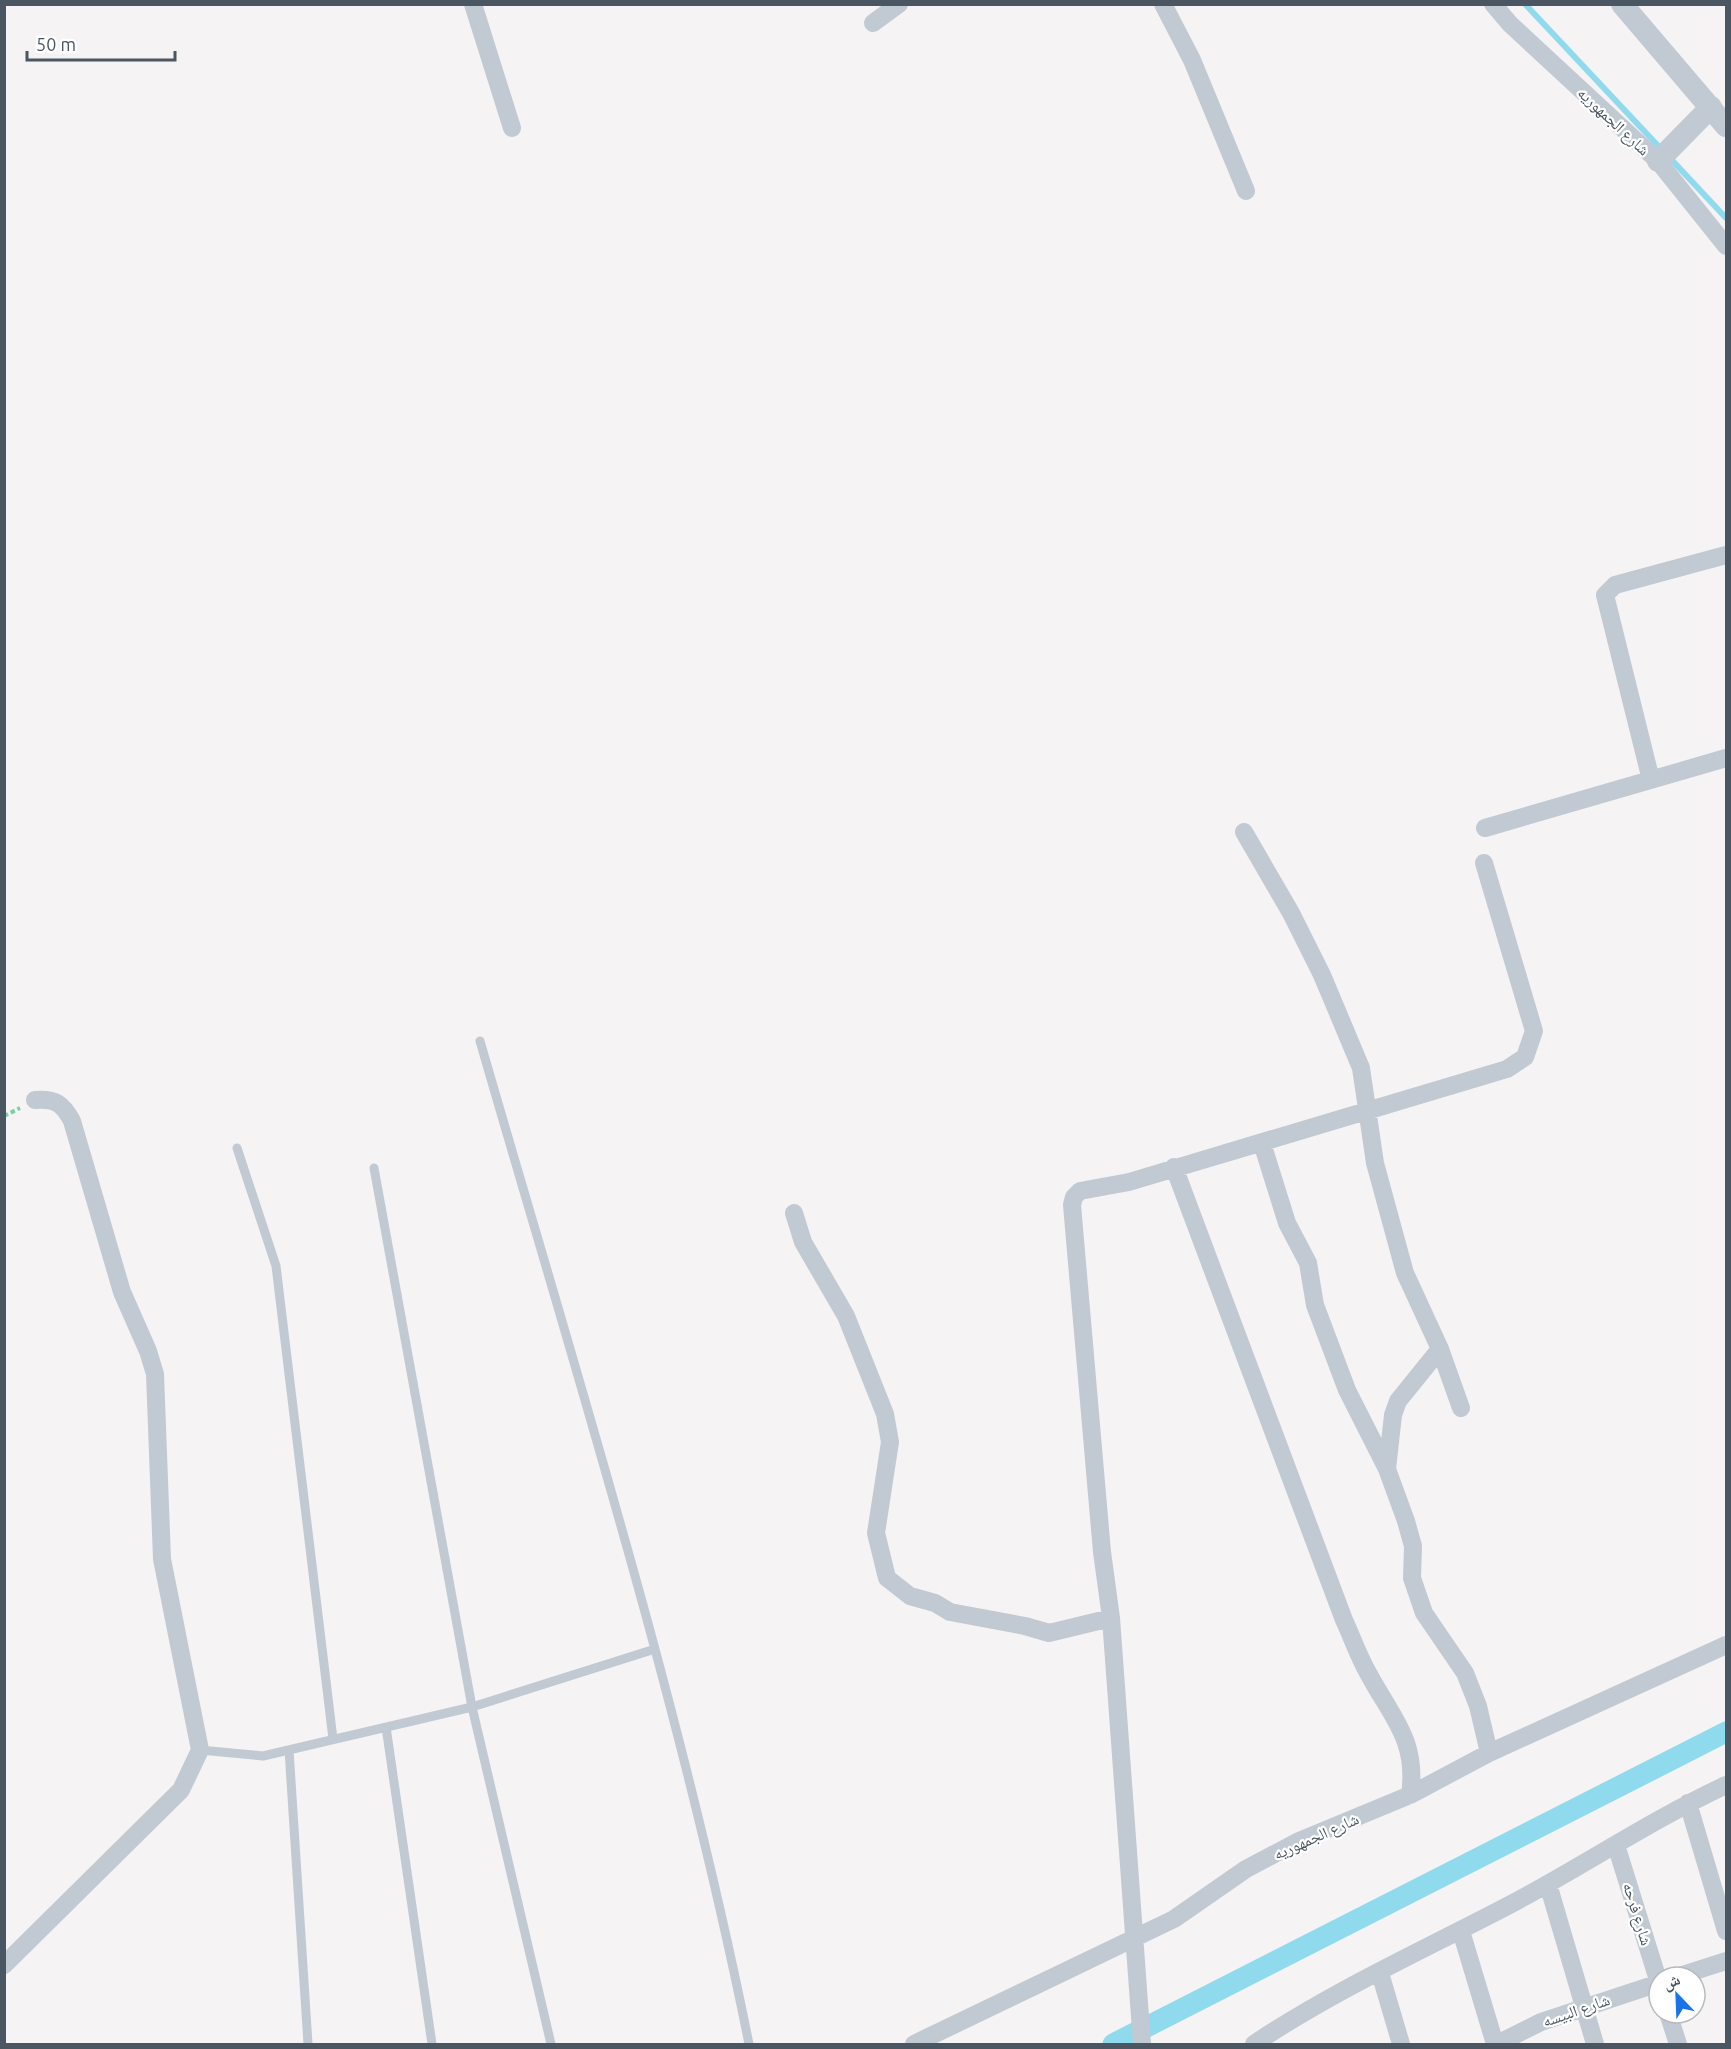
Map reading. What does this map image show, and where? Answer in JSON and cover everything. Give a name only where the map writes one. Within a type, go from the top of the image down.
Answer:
[{"type":"street","points":[[473,4],[512,128]]},
{"type":"street","points":[[873,23],[899,4]]},
{"type":"street","points":[[1163,4],[1192,60],[1246,191]]},
{"type":"street","name":"شارع الجمهوريه","points":[[1492,4],[1510,24],[1662,158],[1726,246]]},
{"type":"street","points":[[1622,4],[1726,126]]},
{"type":"street","points":[[1662,158],[1711,107]]},
{"type":"street","points":[[1651,780],[1605,595],[1615,585],[1726,555]]},
{"type":"street","points":[[1485,828],[1726,758]]},
{"type":"street","points":[[1244,832],[1291,913],[1327,986],[1361,1068],[1376,1163],[1405,1273],[1440,1349],[1461,1408]]},
{"type":"street","points":[[1142,2044],[1110,1618],[1102,1552],[1072,1205],[1074,1197],[1080,1191],[1129,1182],[1174,1167],[1369,1112],[1507,1069],[1525,1057],[1534,1031],[1484,862]]},
{"type":"street","points":[[4,1965],[181,1790],[200,1750],[162,1559],[155,1374],[148,1351],[122,1292],[72,1121],[64,1106],[49,1099],[35,1100]]},
{"type":"street","points":[[1262,1143],[1287,1223],[1308,1263],[1315,1305],[1347,1390],[1387,1469],[1406,1521],[1413,1546],[1412,1578],[1424,1613],[1465,1673],[1478,1706],[1489,1753]]},
{"type":"street","points":[[1174,1167],[1344,1620],[1367,1671],[1404,1736],[1411,1756],[1413,1772],[1410,1796]]},
{"type":"street","points":[[794,1213],[803,1242],[846,1317],[885,1414],[890,1442],[876,1533],[887,1578],[910,1596],[935,1603],[950,1612],[1007,1622],[1049,1633],[1110,1618]]},
{"type":"street","points":[[1387,1469],[1393,1415],[1398,1401],[1440,1349]]},
{"type":"street","name":"شارع الجمهوريه","points":[[914,2044],[1174,1919],[1223,1884],[1273,1854],[1410,1796],[1489,1753],[1726,1645]]},
{"type":"street","points":[[1254,2044],[1380,1973],[1548,1884],[1688,1803],[1726,1785]]},
{"type":"street","points":[[1688,1803],[1726,1931]]},
{"type":"street","name":"شارع فرحه","points":[[1616,1845],[1653,1965]]},
{"type":"street","points":[[1548,1884],[1596,2044]]},
{"type":"street","points":[[1461,1931],[1496,2044]]},
{"type":"street","points":[[1707,1967],[1726,1961]]},
{"type":"street","points":[[1380,1973],[1401,2044]]},
{"type":"street","name":"شارع البيسه","points":[[1496,2044],[1541,2022],[1647,1987]]},
{"type":"street","points":[[1672,2025],[1678,2044]]},
{"type":"lane","points":[[480,1041],[655,1649],[725,1925],[749,2044]]},
{"type":"lane","points":[[237,1148],[276,1266],[333,1739]]},
{"type":"lane","points":[[374,1168],[472,1707],[551,2044]]},
{"type":"lane","points":[[200,1750],[263,1756],[472,1707],[655,1649]]},
{"type":"lane","points":[[386,1727],[432,2044]]},
{"type":"lane","points":[[289,1750],[308,2044]]},
{"type":"waterway","points":[[1525,4],[1662,150]]},
{"type":"waterway","points":[[1669,157],[1726,218]]},
{"type":"waterway","points":[[1113,2044],[1726,1732]]}]
